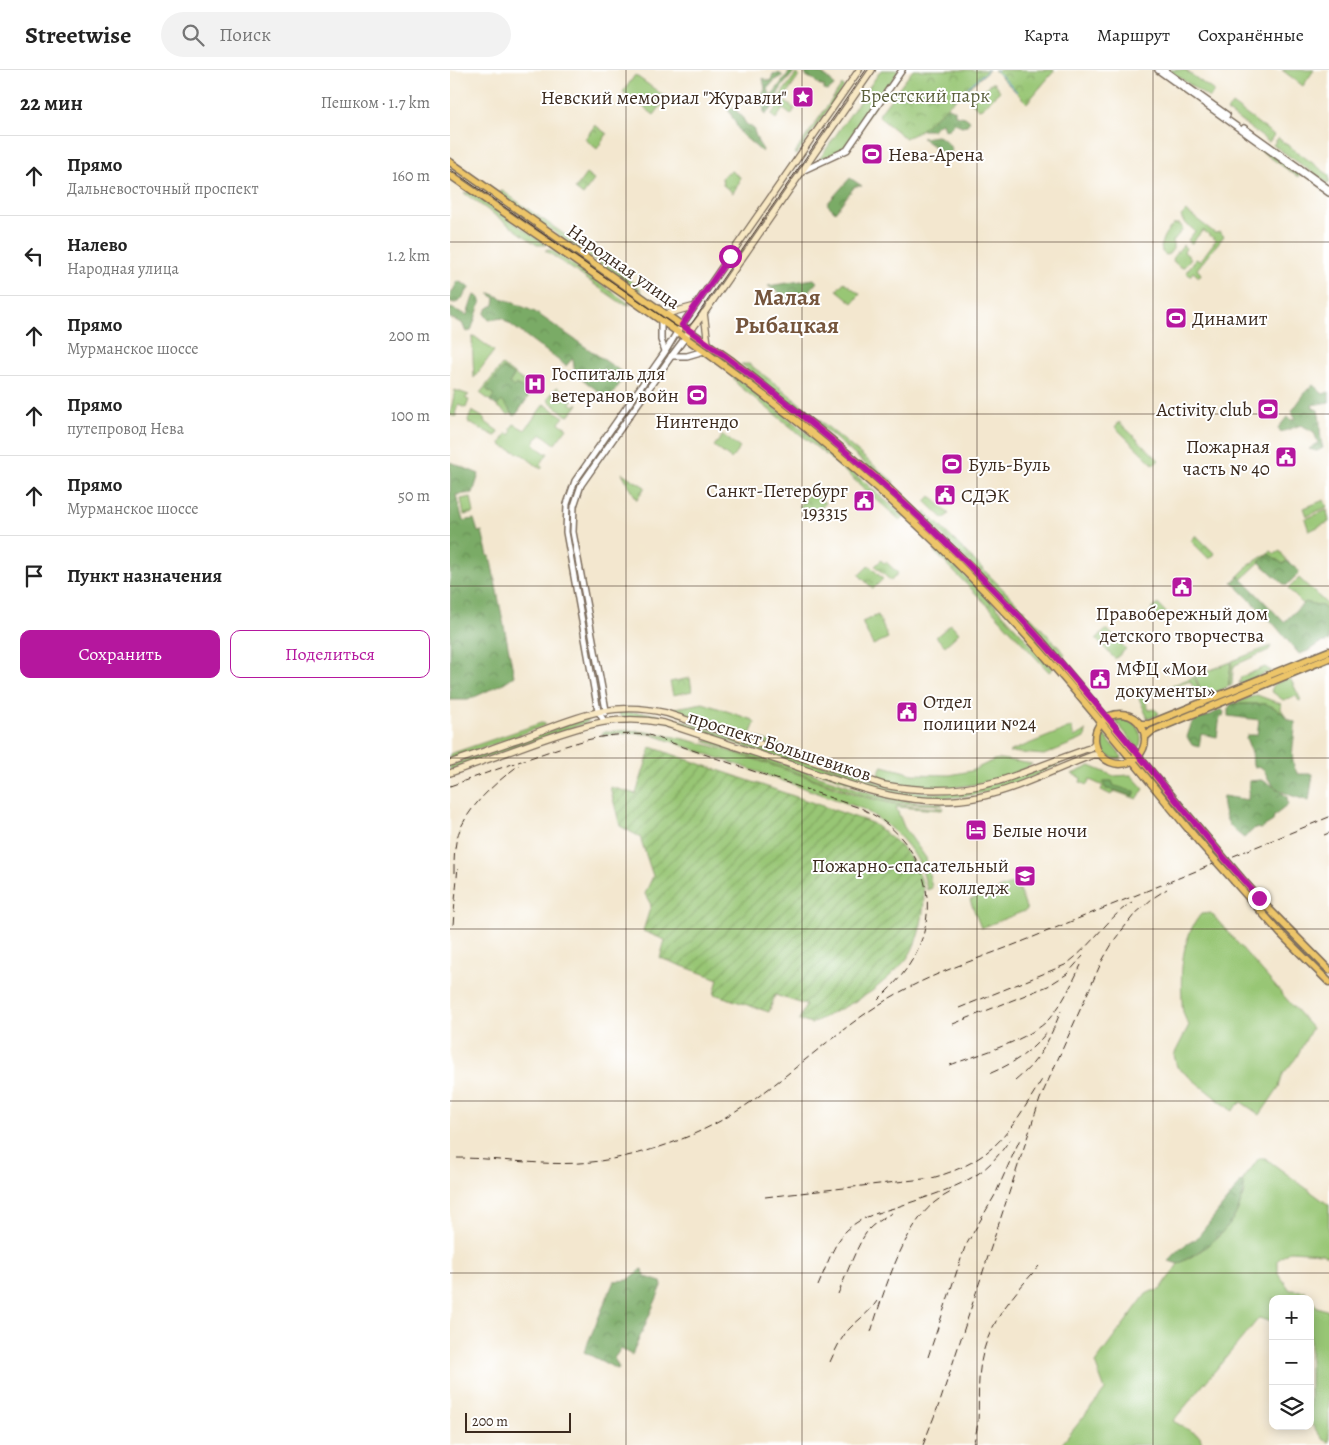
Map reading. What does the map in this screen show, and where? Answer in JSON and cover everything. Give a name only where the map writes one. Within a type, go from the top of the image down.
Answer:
[{"type":"main road","points":[[677,332],[859,70]]},
{"type":"main road","points":[[685,338],[872,70]]},
{"type":"main road","name":"Народная улица","points":[[450,162],[682,325],[771,391],[827,436],[909,507],[1026,624],[1275,916],[1329,970]]},
{"type":"main road","name":"Народная улица","points":[[450,175],[744,380],[808,430],[908,516],[1013,621],[1101,722],[1200,843],[1281,934],[1329,982]]},
{"type":"main road","points":[[666,314],[694,306]]},
{"type":"main road","points":[[704,313],[708,344]]},
{"type":"main road","points":[[1140,724],[1145,737],[1144,746],[1138,756],[1132,761],[1115,764],[1101,755],[1095,743],[1096,733],[1101,722],[1107,718],[1122,714],[1130,716],[1140,724],[1146,725],[1329,651]]},
{"type":"main road","points":[[1145,737],[1152,731],[1188,715],[1329,658]]},
{"type":"main road","name":"проспект Большевиков","points":[[450,763],[598,711],[639,708],[666,713],[878,783],[910,789],[945,790],[982,785],[1090,748],[1095,743]]},
{"type":"main road","name":"проспект Большевиков","points":[[450,773],[577,728],[604,721],[632,719],[664,723],[869,792],[915,800],[944,801],[978,797],[1011,788],[1092,755],[1101,755]]},
{"type":"street","points":[[802,171],[847,150],[902,70]]},
{"type":"street","points":[[1158,70],[1329,194]]},
{"type":"street","points":[[1164,70],[1329,189]]},
{"type":"street","points":[[661,321],[661,340],[665,352]]},
{"type":"street","points":[[604,721],[598,711],[566,532],[567,504],[575,481],[677,332]]},
{"type":"street","points":[[604,721],[606,710],[572,532],[574,506],[581,485],[670,356],[685,338]]},
{"type":"street","points":[[670,356],[687,356],[704,351]]},
{"type":"green space","points":[[791,70],[796,70],[780,90],[777,103],[765,115],[763,103],[769,99]]},
{"type":"green space","points":[[807,70],[823,75],[834,86],[828,91],[824,90],[824,86],[820,86],[813,79],[807,77],[805,74]]},
{"type":"green space","points":[[881,70],[899,70],[846,148],[818,161]]},
{"type":"green space","name":"Брестский парк","points":[[913,70],[989,70],[917,133],[905,138],[879,117],[880,113]]},
{"type":"green space","name":"Брестский парк","points":[[994,70],[1055,70],[1027,103]]},
{"type":"green space","points":[[1169,70],[1185,70],[1214,91],[1210,98]]},
{"type":"green space","points":[[1282,70],[1314,70],[1303,86]]},
{"type":"green space","points":[[779,73],[783,76],[774,81],[767,89],[770,93],[768,97],[764,98],[762,95],[765,89],[763,78],[769,81],[773,74]]},
{"type":"green space","points":[[796,74],[799,76],[783,100],[795,109],[791,115],[783,109],[776,119],[771,115],[780,103],[777,100]]},
{"type":"green space","points":[[635,75],[667,98],[654,115],[623,92]]},
{"type":"green space","points":[[991,83],[994,83],[1000,91],[979,109],[971,100]]},
{"type":"green space","points":[[842,85],[844,87],[796,155],[794,154]]},
{"type":"green space","points":[[1232,104],[1274,135],[1269,142],[1227,111]]},
{"type":"green space","points":[[945,106],[955,110],[955,115],[965,117],[970,121],[967,125],[962,126],[955,123],[949,129],[944,130],[942,123],[933,130],[922,130],[921,127]]},
{"type":"green space","points":[[732,107],[741,115],[746,124],[753,128],[763,150],[762,152],[741,134],[728,109]]},
{"type":"green space","points":[[595,125],[607,134],[597,149],[585,139]]},
{"type":"green space","points":[[1243,134],[1300,174],[1298,177],[1240,136]]},
{"type":"green space","points":[[937,136],[948,143],[951,148],[949,156],[922,138]]},
{"type":"green space","points":[[1278,138],[1329,175],[1329,184],[1273,145]]},
{"type":"green space","points":[[731,171],[740,177],[733,193],[723,185],[722,178]]},
{"type":"green space","points":[[586,174],[594,180],[583,195],[575,189]]},
{"type":"green space","points":[[850,178],[862,186],[855,186],[835,212],[827,204]]},
{"type":"green space","points":[[501,190],[638,286],[642,293],[499,194]]},
{"type":"green space","points":[[470,192],[546,245],[537,245],[464,193]]},
{"type":"green space","points":[[1186,211],[1215,233],[1220,232],[1224,236],[1197,269],[1201,274],[1199,277],[1193,272],[1190,276],[1186,272],[1196,259],[1200,261],[1216,240],[1203,230],[1191,244],[1188,240],[1195,231],[1183,221],[1181,216]]},
{"type":"green space","points":[[1174,224],[1180,224],[1183,229],[1173,241],[1173,249],[1166,255],[1162,252],[1162,240]]},
{"type":"green space","points":[[1183,245],[1186,248],[1184,252],[1191,258],[1184,267],[1180,267],[1173,261],[1174,256]]},
{"type":"green space","points":[[545,250],[552,250],[631,305],[621,303]]},
{"type":"green space","points":[[814,279],[817,282],[798,304],[768,286]]},
{"type":"green space","points":[[458,281],[470,287],[460,301],[450,302],[450,296]]},
{"type":"green space","points":[[844,282],[860,294],[853,303],[837,290]]},
{"type":"green space","points":[[490,293],[535,312],[626,375],[609,399],[575,374],[572,359],[566,366],[502,318],[489,320],[485,312],[494,305],[495,298]]},
{"type":"green space","points":[[475,295],[481,301],[471,331],[466,332],[462,323],[450,318],[450,309],[467,315]]},
{"type":"green space","points":[[474,336],[494,351],[474,378],[472,338]]},
{"type":"green space","points":[[741,364],[749,364],[781,388],[894,482],[891,486],[822,427]]},
{"type":"green space","points":[[502,365],[534,389],[515,416],[511,413],[509,415],[480,393]]},
{"type":"green space","points":[[503,368],[514,376],[509,383],[514,387],[516,384],[526,391],[530,386],[534,389],[515,416],[502,401],[497,406],[490,401],[494,395],[486,389]]},
{"type":"green space","points":[[734,375],[807,433],[905,517],[901,521],[826,455],[738,385],[733,377]]},
{"type":"green space","points":[[1313,385],[1323,394],[1329,392],[1329,402],[1312,405],[1313,408],[1318,410],[1320,420],[1323,448],[1317,451],[1309,449],[1318,443],[1314,432],[1301,425],[1281,432],[1278,428],[1287,417],[1291,420],[1295,419],[1292,411]]},
{"type":"green space","points":[[557,387],[573,399],[570,403],[575,406],[578,404],[570,415],[567,416],[549,401],[548,398]]},
{"type":"green space","points":[[455,390],[469,395],[466,397],[469,400],[466,408],[458,405],[456,417],[450,415]]},
{"type":"green space","points":[[544,404],[564,417],[559,423],[567,428],[555,444],[542,434],[536,439],[534,445],[548,453],[540,465],[543,467],[541,469],[523,455],[502,446],[501,443],[507,433],[510,435],[512,431],[510,429],[514,424],[525,430]]},
{"type":"green space","points":[[472,411],[484,418],[484,421],[498,431],[497,435],[495,436],[469,423],[468,420]]},
{"type":"green space","points":[[1119,422],[1159,460],[1154,465],[1115,427]]},
{"type":"green space","points":[[723,435],[740,448],[731,459],[714,446]]},
{"type":"green space","points":[[450,462],[479,474],[473,493],[456,495],[463,521],[474,519],[478,532],[482,531],[488,556],[490,556],[514,676],[502,684],[468,700],[450,700]]},
{"type":"green space","points":[[622,473],[645,487],[637,500]]},
{"type":"green space","points":[[811,491],[825,503],[813,518],[799,506]]},
{"type":"green space","points":[[930,496],[949,514],[944,519],[925,501]]},
{"type":"green space","points":[[471,497],[474,513],[464,515],[461,499]]},
{"type":"green space","points":[[1324,500],[1327,507],[1307,516],[1304,508]]},
{"type":"green space","points":[[1327,510],[1329,522],[1309,531],[1305,519]]},
{"type":"green space","points":[[926,512],[1025,611],[1015,608],[922,515]]},
{"type":"green space","points":[[1196,535],[1215,554],[1209,559],[1191,541]]},
{"type":"green space","points":[[937,549],[994,604],[1053,669],[1049,672],[990,608],[934,552]]},
{"type":"green space","points":[[1271,551],[1275,554],[1280,551],[1287,561],[1283,564],[1268,554],[1241,580],[1239,576],[1237,577],[1249,565]]},
{"type":"green space","points":[[1269,554],[1283,564],[1287,561],[1300,572],[1286,586],[1259,562]]},
{"type":"green space","points":[[881,560],[898,573],[891,581],[875,566]]},
{"type":"green space","points":[[869,565],[883,579],[873,589],[859,575]]},
{"type":"green space","points":[[1239,576],[1284,622],[1305,602],[1322,606],[1329,611],[1329,641],[1318,644],[1308,651],[1299,654],[1273,623],[1232,582]]},
{"type":"green space","points":[[1299,578],[1329,606],[1329,611],[1322,606],[1303,604],[1288,589]]},
{"type":"green space","points":[[1158,604],[1170,617],[1161,624],[1150,611]]},
{"type":"green space","points":[[1021,614],[1031,617],[1065,654],[1061,658]]},
{"type":"green space","points":[[878,615],[888,638],[873,645],[862,622]]},
{"type":"green space","points":[[951,624],[959,633],[945,646],[936,637]]},
{"type":"green space","points":[[1107,629],[1126,649],[1115,659],[1096,639]]},
{"type":"green space","points":[[1271,646],[1269,650],[1235,665],[1232,685],[1229,687],[1232,661]]},
{"type":"green space","points":[[1231,662],[1228,687],[1204,697],[1195,676]]},
{"type":"green space","points":[[1265,667],[1271,671],[1239,684],[1241,677]]},
{"type":"green space","points":[[1194,677],[1203,697],[1199,697],[1190,681],[1144,698],[1149,710],[1154,709],[1159,713],[1148,719],[1139,698]]},
{"type":"green space","points":[[690,678],[692,691],[673,695],[670,682]]},
{"type":"green space","points":[[1290,678],[1301,700],[1299,701],[1296,696],[1283,700],[1271,691],[1274,684]]},
{"type":"green space","points":[[1257,695],[1281,704],[1281,709],[1285,715],[1265,704],[1231,704]]},
{"type":"green space","points":[[703,703],[753,720],[755,723],[750,735],[877,778],[883,766],[913,774],[950,775],[971,771],[994,760],[1001,759],[1032,764],[1025,769],[1011,774],[968,785],[939,788],[884,782],[669,711],[670,709]]},
{"type":"green space","points":[[1231,704],[1266,704],[1285,715],[1287,719],[1295,722],[1293,762],[1298,774],[1313,774],[1309,801],[1281,791],[1270,782],[1262,769],[1253,765],[1252,753],[1246,738],[1247,735],[1257,735],[1259,720],[1228,716],[1228,709]]},
{"type":"green space","points":[[1221,709],[1224,712],[1223,716],[1220,716],[1217,737],[1201,734],[1199,747],[1192,745],[1187,737],[1192,723]]},
{"type":"green space","points":[[619,712],[647,713],[683,721],[905,791],[945,793],[978,788],[1064,761],[1022,781],[991,791],[960,797],[927,798],[891,793],[856,784],[682,725],[656,719],[620,717]]},
{"type":"green space","points":[[587,718],[588,722],[450,770],[450,765]]},
{"type":"green space","points":[[1117,719],[1129,721],[1137,727],[1141,737],[1139,748],[1116,722]]},
{"type":"green space","points":[[544,722],[546,725],[450,759],[450,754]]},
{"type":"green space","points":[[1071,727],[1074,737],[1086,731],[1085,738],[1044,755],[1009,752]]},
{"type":"green space","points":[[629,730],[676,737],[722,749],[849,792],[893,804],[943,808],[942,810],[896,807],[904,827],[926,858],[932,888],[927,890],[919,863],[902,839],[887,825],[863,809],[650,734],[602,735],[603,732]]},
{"type":"green space","points":[[1101,731],[1122,758],[1111,757],[1103,752],[1098,738]]},
{"type":"green space","points":[[711,740],[880,796],[915,802],[941,803],[943,805],[896,803],[866,796],[704,741]]},
{"type":"green space","points":[[651,747],[872,823],[893,840],[906,852],[916,867],[923,885],[924,895],[920,929],[913,949],[905,961],[872,991],[811,1024],[799,1020],[806,1005],[775,995],[769,1012],[714,994],[718,979],[660,958],[665,940],[643,931],[651,905],[645,894],[653,876],[640,837],[620,826],[610,787],[636,794]]},
{"type":"green space","points":[[1090,766],[1114,776],[1131,775],[1144,789],[1137,799],[1114,791],[1111,795],[1101,790],[1103,786],[1090,780],[1087,785],[1080,782],[1081,778],[1072,774]]},
{"type":"green space","points":[[1261,780],[1275,787],[1287,797],[1288,805],[1274,816],[1273,821],[1260,829],[1255,828],[1244,838],[1227,821],[1223,808],[1223,796],[1248,800],[1249,781]]},
{"type":"green space","points":[[1104,781],[1112,781],[1114,786],[1135,791],[1135,794],[1133,796],[1116,790],[1106,789]]},
{"type":"green space","points":[[1016,882],[1027,910],[981,928],[970,900]]},
{"type":"green space","points":[[1211,913],[1312,1028],[1296,1058],[1283,1074],[1279,1087],[1260,1115],[1241,1102],[1232,1111],[1177,1067],[1174,1055],[1189,1025],[1183,1011],[1181,988],[1182,965],[1186,943],[1201,914]]},
{"type":"green space","points":[[1259,1158],[1265,1158],[1329,1205],[1329,1257],[1322,1253],[1290,1251],[1278,1260],[1278,1273],[1290,1290],[1305,1291],[1308,1295],[1269,1295],[1269,1321],[1259,1318],[1173,1421],[1200,1436],[1202,1445],[1061,1445],[1105,1390],[1095,1363],[1146,1294],[1160,1290],[1178,1264],[1198,1253],[1218,1237],[1235,1216],[1244,1193],[1243,1180]]},
{"type":"green space","points":[[1243,1180],[1243,1194],[1239,1208],[1224,1231],[1202,1249],[1178,1264],[1169,1261],[1179,1249],[1197,1238]]},
{"type":"green space","points":[[642,1269],[646,1277],[661,1282],[662,1286],[632,1355],[621,1349],[614,1358],[619,1368],[617,1369],[584,1352],[614,1281],[628,1280]]},
{"type":"green space","points":[[1314,1303],[1317,1307],[1329,1311],[1329,1442],[1323,1440],[1314,1428]]},
{"type":"waterway","points":[[968,87],[988,70]]},
{"type":"waterway","points":[[996,70],[1017,92]]},
{"type":"tram line","points":[[450,169],[674,325],[685,327],[692,323],[866,70]]},
{"type":"railway","points":[[450,786],[590,739],[633,734],[649,735],[863,809],[883,821],[899,835],[911,851],[926,887],[927,907],[925,926],[919,946],[909,965],[878,1000]]},
{"type":"railway","points":[[454,873],[456,842],[465,819],[490,789],[519,765]]},
{"type":"railway","points":[[457,1158],[549,1163],[587,1162],[648,1151],[689,1136],[746,1106],[868,1012],[921,981],[1329,817]]},
{"type":"railway","points":[[1324,835],[1329,833]]},
{"type":"railway","points":[[453,925],[458,866]]},
{"type":"railway","points":[[923,1445],[941,1399],[1040,1099],[1102,961],[1115,939],[1134,915],[1153,898],[1167,889]]},
{"type":"railway","points":[[959,1008],[1065,965],[1083,950],[1114,916],[1132,902]]},
{"type":"railway","points":[[953,1024],[1048,986],[1067,974],[1083,956]]},
{"type":"railway","points":[[950,1065],[1002,1046],[1040,1027],[1059,1007],[1081,965]]},
{"type":"railway","points":[[1015,1081],[1038,1057],[1061,1011]]},
{"type":"railway","points":[[991,1073],[1022,1056],[1047,1032]]},
{"type":"railway","points":[[765,1197],[932,1178],[954,1171],[972,1162],[999,1141],[1021,1113],[1043,1078]]},
{"type":"railway","points":[[818,1286],[837,1243],[851,1226],[868,1216],[936,1194],[967,1180],[990,1164],[1010,1139]]},
{"type":"railway","points":[[928,1357],[965,1247],[995,1195],[1020,1139]]},
{"type":"railway","points":[[871,1332],[888,1281],[913,1228],[935,1202],[951,1192]]},
{"type":"railway","points":[[838,1294],[856,1251],[865,1235],[874,1224],[892,1213]]},
{"type":"railway","points":[[973,1445],[978,1422],[980,1370],[987,1340],[1006,1306],[1039,1266]]},
{"type":"railway","points":[[830,1362],[838,1344],[847,1332],[877,1301]]},
{"type":"place","name":"Невский мемориал \"Журавли\"","points":[[803,97]]},
{"type":"place","name":"Нева-Арена","points":[[872,154]]},
{"type":"place","name":"Динамит","points":[[1176,318]]},
{"type":"place","name":"Госпиталь для ветеранов войн","points":[[535,384]]},
{"type":"place","name":"Нинтендо","points":[[697,395]]},
{"type":"place","name":"Activity club","points":[[1268,409]]},
{"type":"place","name":"Пожарная часть № 40","points":[[1286,457]]},
{"type":"place","name":"Буль-Буль","points":[[952,464]]},
{"type":"place","name":"СДЭК","points":[[945,495]]},
{"type":"place","name":"Санкт-Петербург 193315","points":[[864,501]]},
{"type":"place","name":"Правобережный дом детского творчества","points":[[1182,587]]},
{"type":"place","name":"МФЦ «Мои документы»","points":[[1100,679]]},
{"type":"place","name":"Отдел полиции №24","points":[[907,712]]},
{"type":"place","name":"Белые ночи","points":[[976,830]]},
{"type":"place","name":"Пожарно-спасательный колледж","points":[[1025,876]]},
{"type":"district","name":"Малая Рыбацкая","points":[[787,311]]},
{"type":"route","points":[[730,256],[682,325],[732,361],[827,436],[897,496],[974,570],[1040,638],[1153,775],[1259,898]]}]
